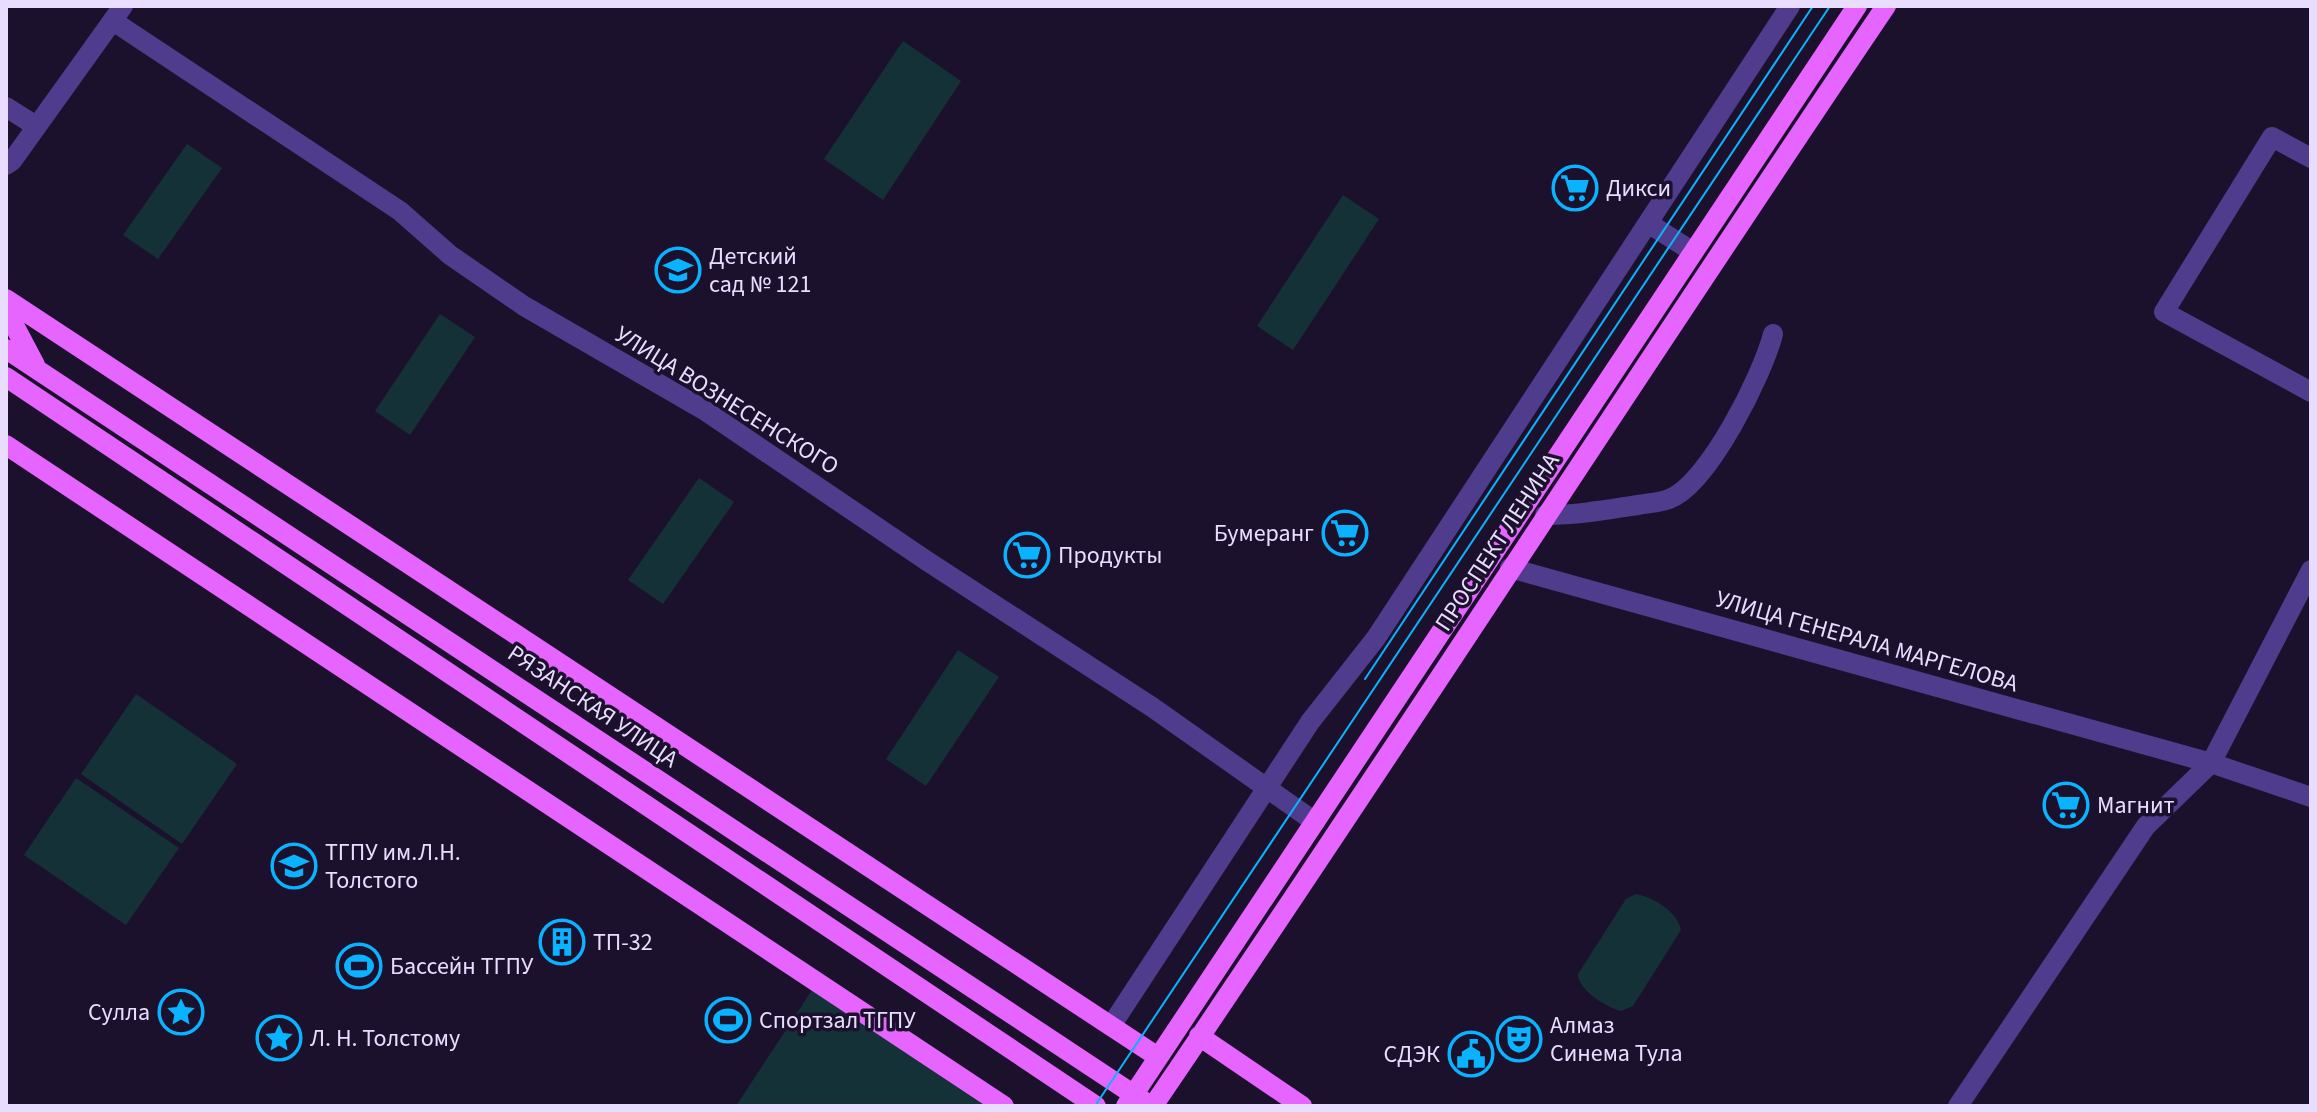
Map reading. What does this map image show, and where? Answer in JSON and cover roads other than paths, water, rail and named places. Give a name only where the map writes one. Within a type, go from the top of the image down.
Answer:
[{"type":"main road","name":"ПРОСПЕКТ ЛЕНИНА","points":[[1126,1106],[1857,6]]},
{"type":"main road","name":"ПРОСПЕКТ ЛЕНИНА","points":[[1152,1106],[1886,6]]},
{"type":"main road","points":[[1693,252],[1712,264]]},
{"type":"main road","points":[[6,299],[1111,1026],[1153,1064]]},
{"type":"main road","points":[[6,310],[37,369]]},
{"type":"main road","name":"РЯЗАНСКАЯ УЛИЦА","points":[[6,349],[1152,1106]]},
{"type":"main road","points":[[6,377],[1096,1106]]},
{"type":"main road","points":[[6,445],[1004,1106]]},
{"type":"main road","points":[[1490,561],[1510,568]]},
{"type":"main road","points":[[1199,1036],[1302,1106]]},
{"type":"street","points":[[1111,1026],[1310,722],[1376,638],[1790,6]]},
{"type":"street","points":[[6,165],[12,161],[118,14]]},
{"type":"street","name":"УЛИЦА ВОЗНЕСЕНСКОГО","points":[[118,14],[387,202],[450,255],[524,306],[704,410],[986,600],[1157,710],[1315,822]]},
{"type":"street","points":[[6,107],[36,126]]},
{"type":"street","points":[[2311,158],[2272,137],[2164,312],[2311,392]]},
{"type":"street","points":[[1648,223],[1693,252]]},
{"type":"street","points":[[1545,515],[1582,515],[1668,500],[1687,489],[1705,467],[1757,379],[1773,334]]},
{"type":"street","name":"УЛИЦА ГЕНЕРАЛА МАРГЕЛОВА","points":[[1510,568],[2211,763],[2311,797]]},
{"type":"street","points":[[1958,1106],[2146,826],[2211,763],[2311,570]]},
{"type":"tram line","points":[[1365,679],[1813,6]]},
{"type":"tram line","points":[[1095,1106],[1830,6]]},
{"type":"place","name":"Дикси","points":[[1575,188]]},
{"type":"place","name":"Детский сад № 121","points":[[678,270]]},
{"type":"place","name":"Бумеранг","points":[[1345,533]]},
{"type":"place","name":"Продукты","points":[[1027,555]]},
{"type":"place","name":"Магнит","points":[[2066,805]]},
{"type":"place","name":"ТГПУ им.Л.Н. Толстого","points":[[294,866]]},
{"type":"place","name":"ТП-32","points":[[562,942]]},
{"type":"place","name":"Бассейн ТГПУ","points":[[359,966]]},
{"type":"place","name":"Сулла","points":[[181,1012]]},
{"type":"place","name":"Спортзал ТГПУ","points":[[728,1020]]},
{"type":"place","name":"Л. Н. Толстому","points":[[279,1038]]},
{"type":"place","name":"Алмаз Синема Тула","points":[[1519,1039]]},
{"type":"place","name":"СДЭК","points":[[1471,1054]]}]
